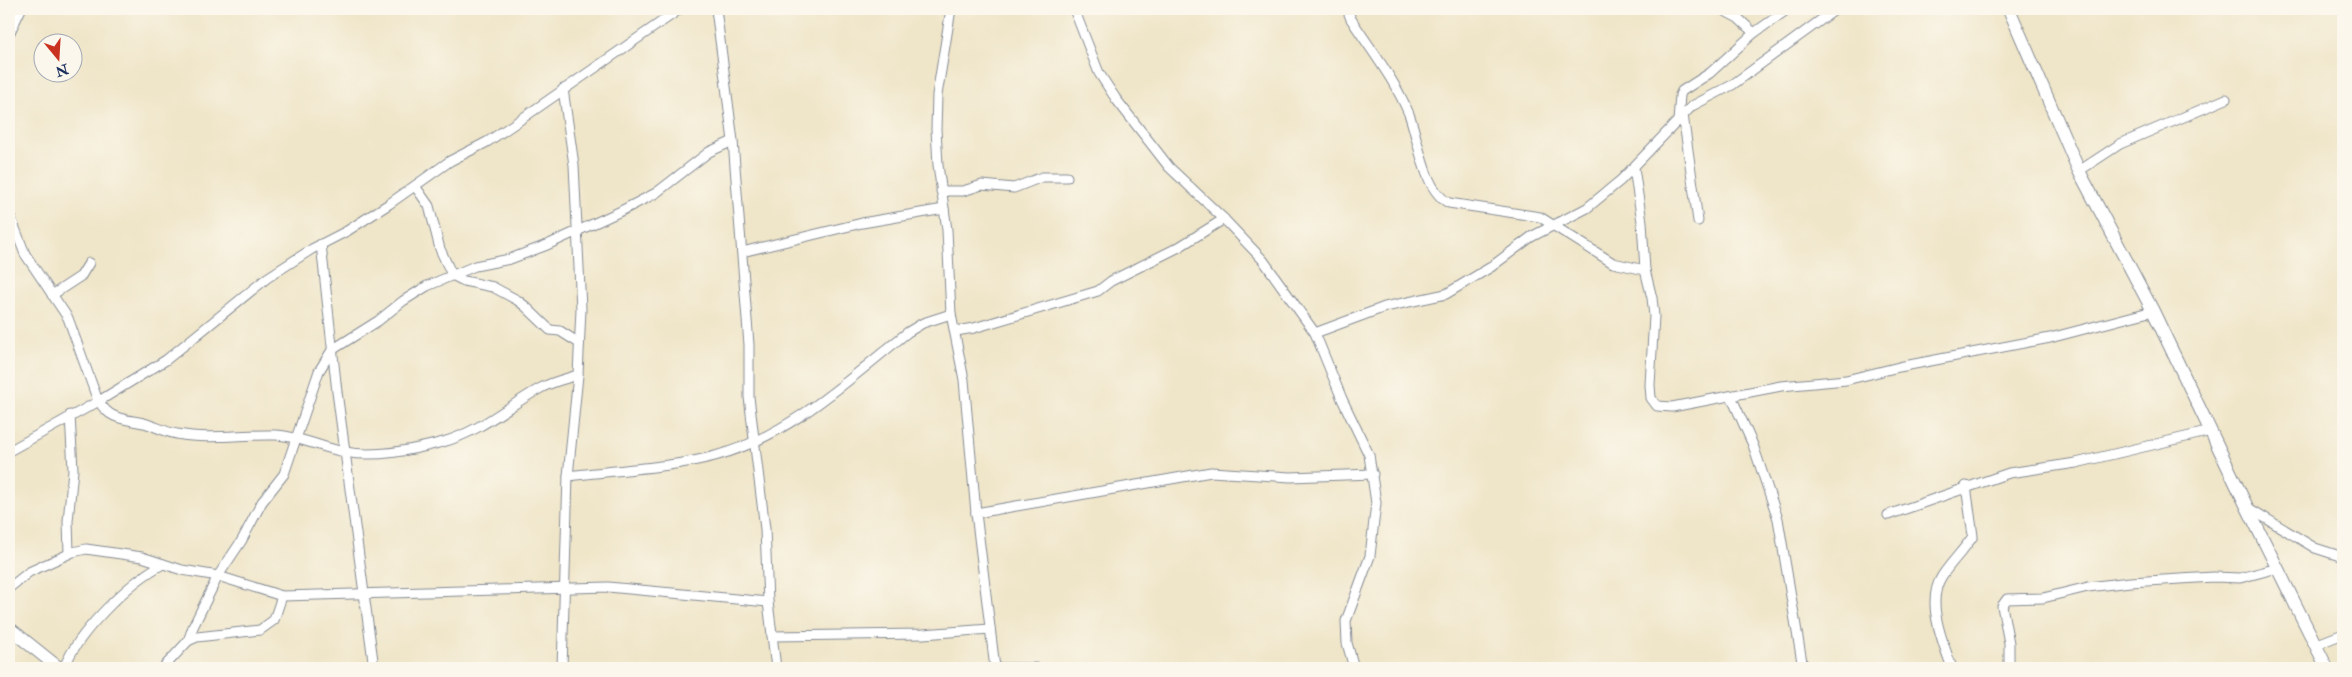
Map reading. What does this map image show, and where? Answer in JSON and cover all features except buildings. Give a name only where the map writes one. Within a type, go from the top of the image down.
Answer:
[{"type":"main road","points":[[2009,9],[2079,171],[2153,311],[2327,668]]},
{"type":"main road","points":[[9,628],[59,668]]},
{"type":"street","points":[[9,34],[21,9]]},
{"type":"street","points":[[9,451],[70,415],[99,401],[166,360],[267,278],[321,244],[347,231],[450,161],[487,142],[563,89],[621,52],[680,9]]},
{"type":"street","points":[[716,9],[733,141],[749,346],[749,397],[766,529],[768,602],[776,668]]},
{"type":"street","points":[[951,9],[937,95],[936,129],[941,191],[947,230],[951,314],[956,331],[964,380],[976,513],[995,668],[1036,668]]},
{"type":"street","points":[[1074,9],[1099,73],[1108,88],[1169,168],[1224,219],[1263,260],[1315,334],[1342,399],[1369,455],[1376,503],[1370,556],[1346,621],[1347,643],[1354,668]]},
{"type":"street","points":[[1347,9],[1351,20],[1398,92],[1409,116],[1428,176],[1441,199],[1449,203],[1540,217],[1613,263],[1645,270]]},
{"type":"street","points":[[1721,9],[1738,18],[1754,33]]},
{"type":"street","points":[[1698,221],[1680,119],[1680,95],[1682,91],[1710,73],[1754,33],[1788,9]]},
{"type":"street","points":[[1315,334],[1385,307],[1446,294],[1491,267],[1531,237],[1587,208],[1634,168],[1692,106],[1732,85],[1836,9]]},
{"type":"street","points":[[562,668],[568,476],[578,375],[581,309],[574,165],[563,89]]},
{"type":"street","points":[[2079,171],[2120,144],[2226,100]]},
{"type":"street","points":[[163,668],[188,641],[192,627],[218,576],[242,540],[262,502],[284,474],[319,371],[332,350],[378,322],[421,290],[452,275],[484,263],[510,259],[578,230],[656,193],[709,152],[733,141]]},
{"type":"street","points":[[1634,168],[1642,222],[1645,270],[1654,316],[1651,398],[1657,406],[1672,408],[1781,386],[1846,380],[1899,367],[2050,338],[2153,311]]},
{"type":"street","points":[[941,191],[963,190],[982,185],[1014,188],[1042,176],[1067,177]]},
{"type":"street","points":[[415,186],[429,206],[440,249],[452,275],[464,281],[494,287],[525,306],[550,330],[560,331],[579,342]]},
{"type":"street","points":[[742,252],[862,223],[944,208]]},
{"type":"street","points":[[9,213],[25,254],[70,324],[99,401],[116,418],[144,423],[175,434],[218,438],[276,435],[296,438],[345,452],[372,454],[395,452],[444,442],[478,428],[551,383],[578,375]]},
{"type":"street","points":[[956,331],[974,328],[1098,291],[1111,281],[1179,247],[1224,219]]},
{"type":"street","points":[[321,244],[332,350],[374,668]]},
{"type":"street","points":[[52,295],[81,276],[89,263]]},
{"type":"street","points":[[568,476],[715,456],[754,441],[821,402],[908,332],[923,323],[951,314]]},
{"type":"street","points":[[1731,396],[1754,445],[1778,518],[1803,668]]},
{"type":"street","points":[[69,553],[68,521],[73,470],[70,415]]},
{"type":"street","points":[[1888,515],[2009,472],[2076,463],[2211,431]]},
{"type":"street","points":[[976,513],[1211,472],[1290,477],[1373,474]]},
{"type":"street","points":[[1952,668],[1936,614],[1935,593],[1941,577],[1973,536],[1966,486]]},
{"type":"street","points":[[2247,507],[2315,548],[2343,557]]},
{"type":"street","points":[[9,588],[29,572],[69,553],[86,549],[122,553],[195,573],[218,576],[282,596],[608,587],[768,602]]},
{"type":"street","points":[[64,668],[73,651],[110,606],[137,580],[163,564]]},
{"type":"street","points":[[2009,668],[2009,642],[2002,606],[2007,599],[2043,598],[2088,587],[2130,582],[2214,577],[2240,578],[2278,568]]},
{"type":"street","points":[[188,641],[197,638],[260,630],[274,620],[282,596]]},
{"type":"street","points":[[772,636],[923,634],[990,629]]},
{"type":"street","points":[[2315,645],[2343,634]]}]
